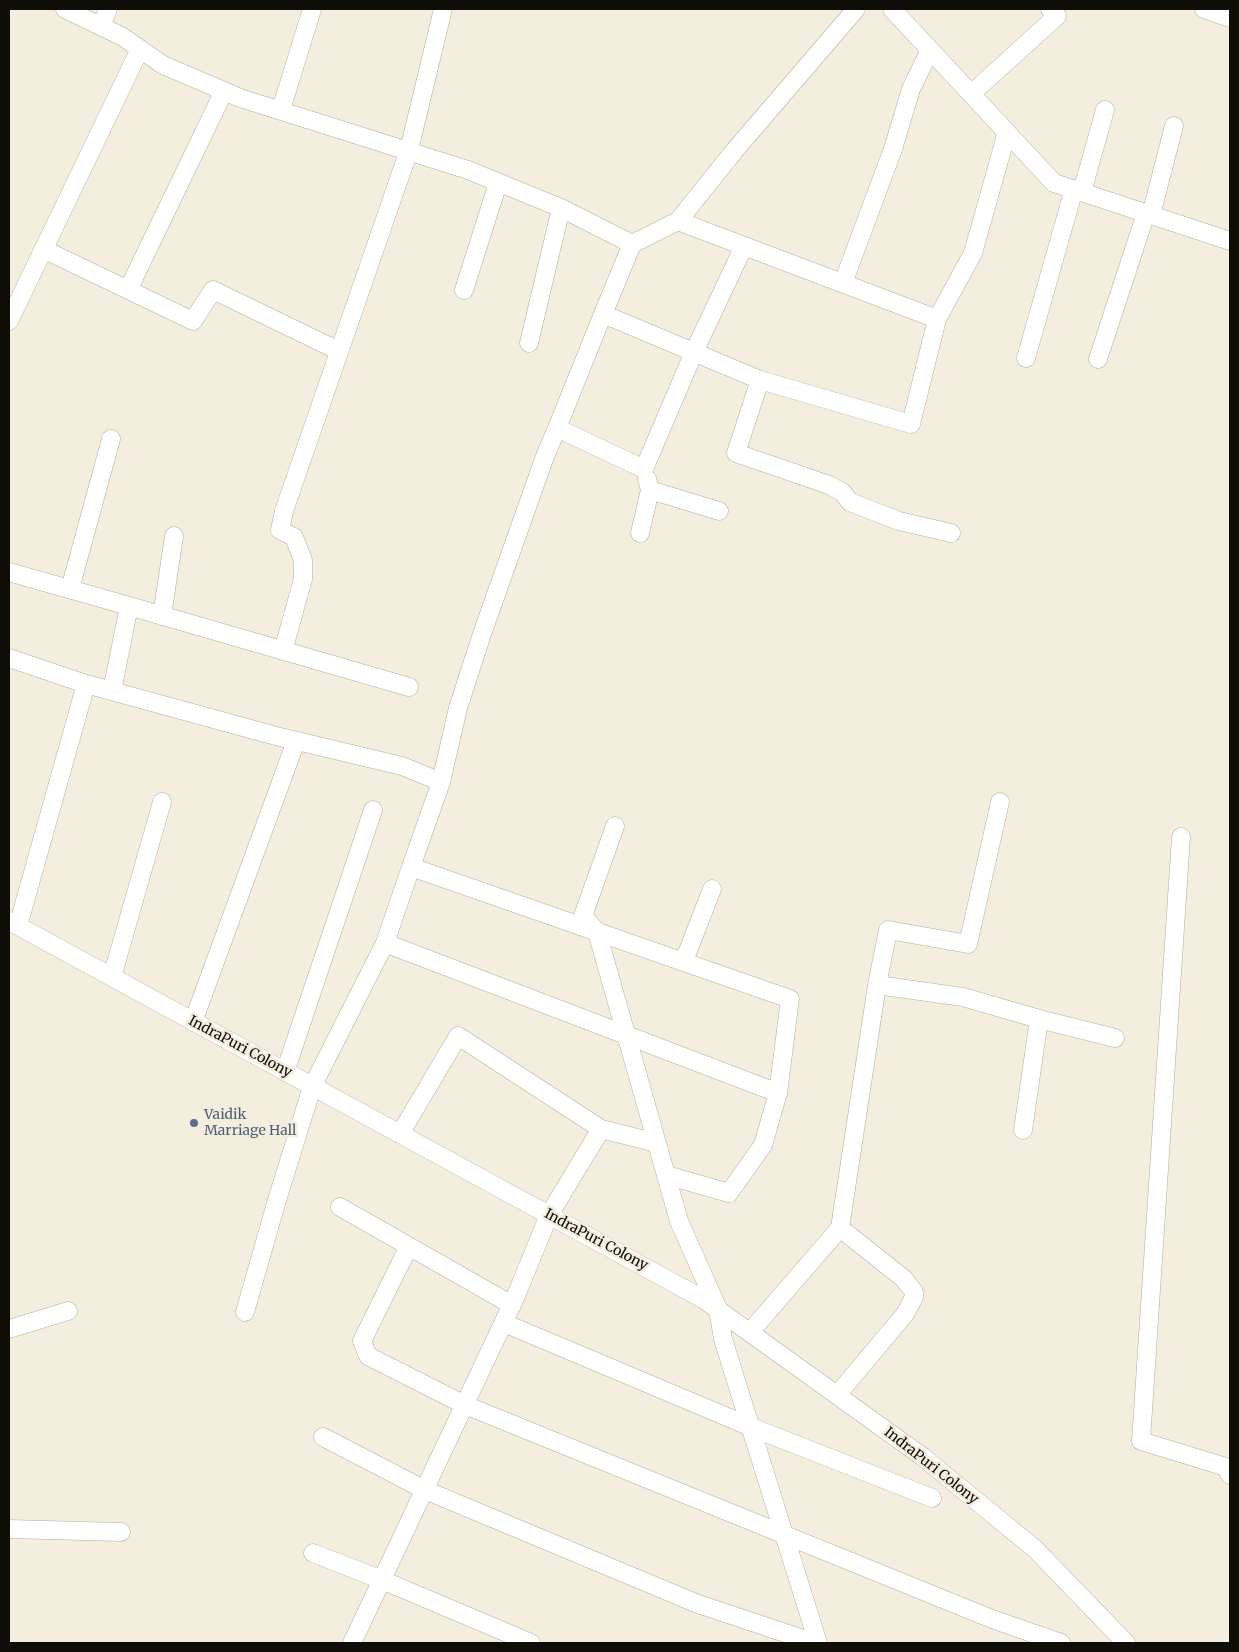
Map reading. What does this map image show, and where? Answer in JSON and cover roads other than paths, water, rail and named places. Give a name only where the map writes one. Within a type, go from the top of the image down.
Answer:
[{"type":"street","points":[[65,9],[123,37],[163,66],[224,92],[468,170],[561,208],[632,244]]},
{"type":"street","points":[[101,26],[108,9]]},
{"type":"street","points":[[281,110],[312,9]]},
{"type":"street","points":[[283,651],[303,579],[304,560],[294,537],[280,530],[284,511],[409,150],[443,9]]},
{"type":"street","points":[[245,1312],[312,1086],[385,943],[441,782],[458,708],[482,634],[544,459],[632,244],[678,221],[735,150],[856,9]]},
{"type":"street","points":[[892,9],[1054,183],[1230,241]]},
{"type":"street","points":[[970,94],[1057,16],[1050,9]]},
{"type":"street","points":[[1204,9],[1230,18]]},
{"type":"street","points":[[9,321],[140,49]]},
{"type":"street","points":[[843,283],[893,149],[911,89],[930,50]]},
{"type":"street","points":[[128,290],[224,92]]},
{"type":"street","points":[[1026,358],[1105,110]]},
{"type":"street","points":[[1098,359],[1149,214],[1174,126]]},
{"type":"street","points":[[603,314],[760,380],[911,424],[937,319],[973,253],[1007,132]]},
{"type":"street","points":[[464,290],[498,183]]},
{"type":"street","points":[[529,343],[561,208]]},
{"type":"street","points":[[678,221],[937,319]]},
{"type":"street","points":[[640,533],[650,490],[644,469],[694,352],[744,246]]},
{"type":"street","points":[[43,249],[193,321],[213,290],[339,351]]},
{"type":"street","points":[[760,380],[736,453],[829,485],[842,492],[850,502],[891,518],[950,533]]},
{"type":"street","points":[[557,428],[644,469]]},
{"type":"street","points":[[70,589],[111,439]]},
{"type":"street","points":[[650,490],[719,511]]},
{"type":"street","points":[[162,616],[174,536]]},
{"type":"street","points":[[9,572],[409,687]]},
{"type":"street","points":[[112,691],[128,606]]},
{"type":"street","points":[[9,658],[86,684],[296,741],[402,766],[441,782]]},
{"type":"street","points":[[14,923],[86,684]]},
{"type":"street","points":[[193,1022],[296,741]]},
{"type":"street","points":[[112,978],[162,802]]},
{"type":"street","points":[[750,1332],[840,1228],[877,986],[888,930],[968,944],[1000,802]]},
{"type":"street","points":[[286,1072],[374,810]]},
{"type":"street","points":[[615,826],[583,916],[597,932],[679,1221],[718,1309],[723,1339],[816,1643]]},
{"type":"street","points":[[1181,837],[1141,1440],[1226,1467],[1230,1476]]},
{"type":"street","points":[[411,867],[790,999],[778,1093],[763,1146],[729,1193],[666,1175]]},
{"type":"street","points":[[684,961],[712,888]]},
{"type":"street","name":"IndraPuri Colony","points":[[14,923],[703,1298],[923,1457],[1035,1549],[1126,1643]]},
{"type":"street","points":[[385,943],[515,991],[626,1036],[778,1093]]},
{"type":"street","points":[[877,986],[963,997],[1115,1038]]},
{"type":"street","points":[[1023,1130],[1039,1019]]},
{"type":"street","points":[[400,1134],[458,1036],[600,1129],[657,1143]]},
{"type":"street","points":[[352,1643],[504,1323],[549,1215],[600,1129]]},
{"type":"street","points":[[340,1206],[512,1305]]},
{"type":"street","points":[[837,1395],[905,1314],[914,1297],[914,1292],[904,1279],[840,1228]]},
{"type":"street","points":[[409,1246],[362,1341],[368,1356],[465,1405],[992,1619],[1061,1643]]},
{"type":"street","points":[[9,1329],[68,1311]]},
{"type":"street","points":[[504,1323],[751,1427],[932,1498]]},
{"type":"street","points":[[323,1438],[425,1490],[698,1604],[816,1643]]},
{"type":"street","points":[[9,1529],[121,1532]]},
{"type":"street","points":[[313,1553],[532,1643]]},
{"type":"place","name":"Vaidik Marriage Hall","points":[[194,1123]]}]
